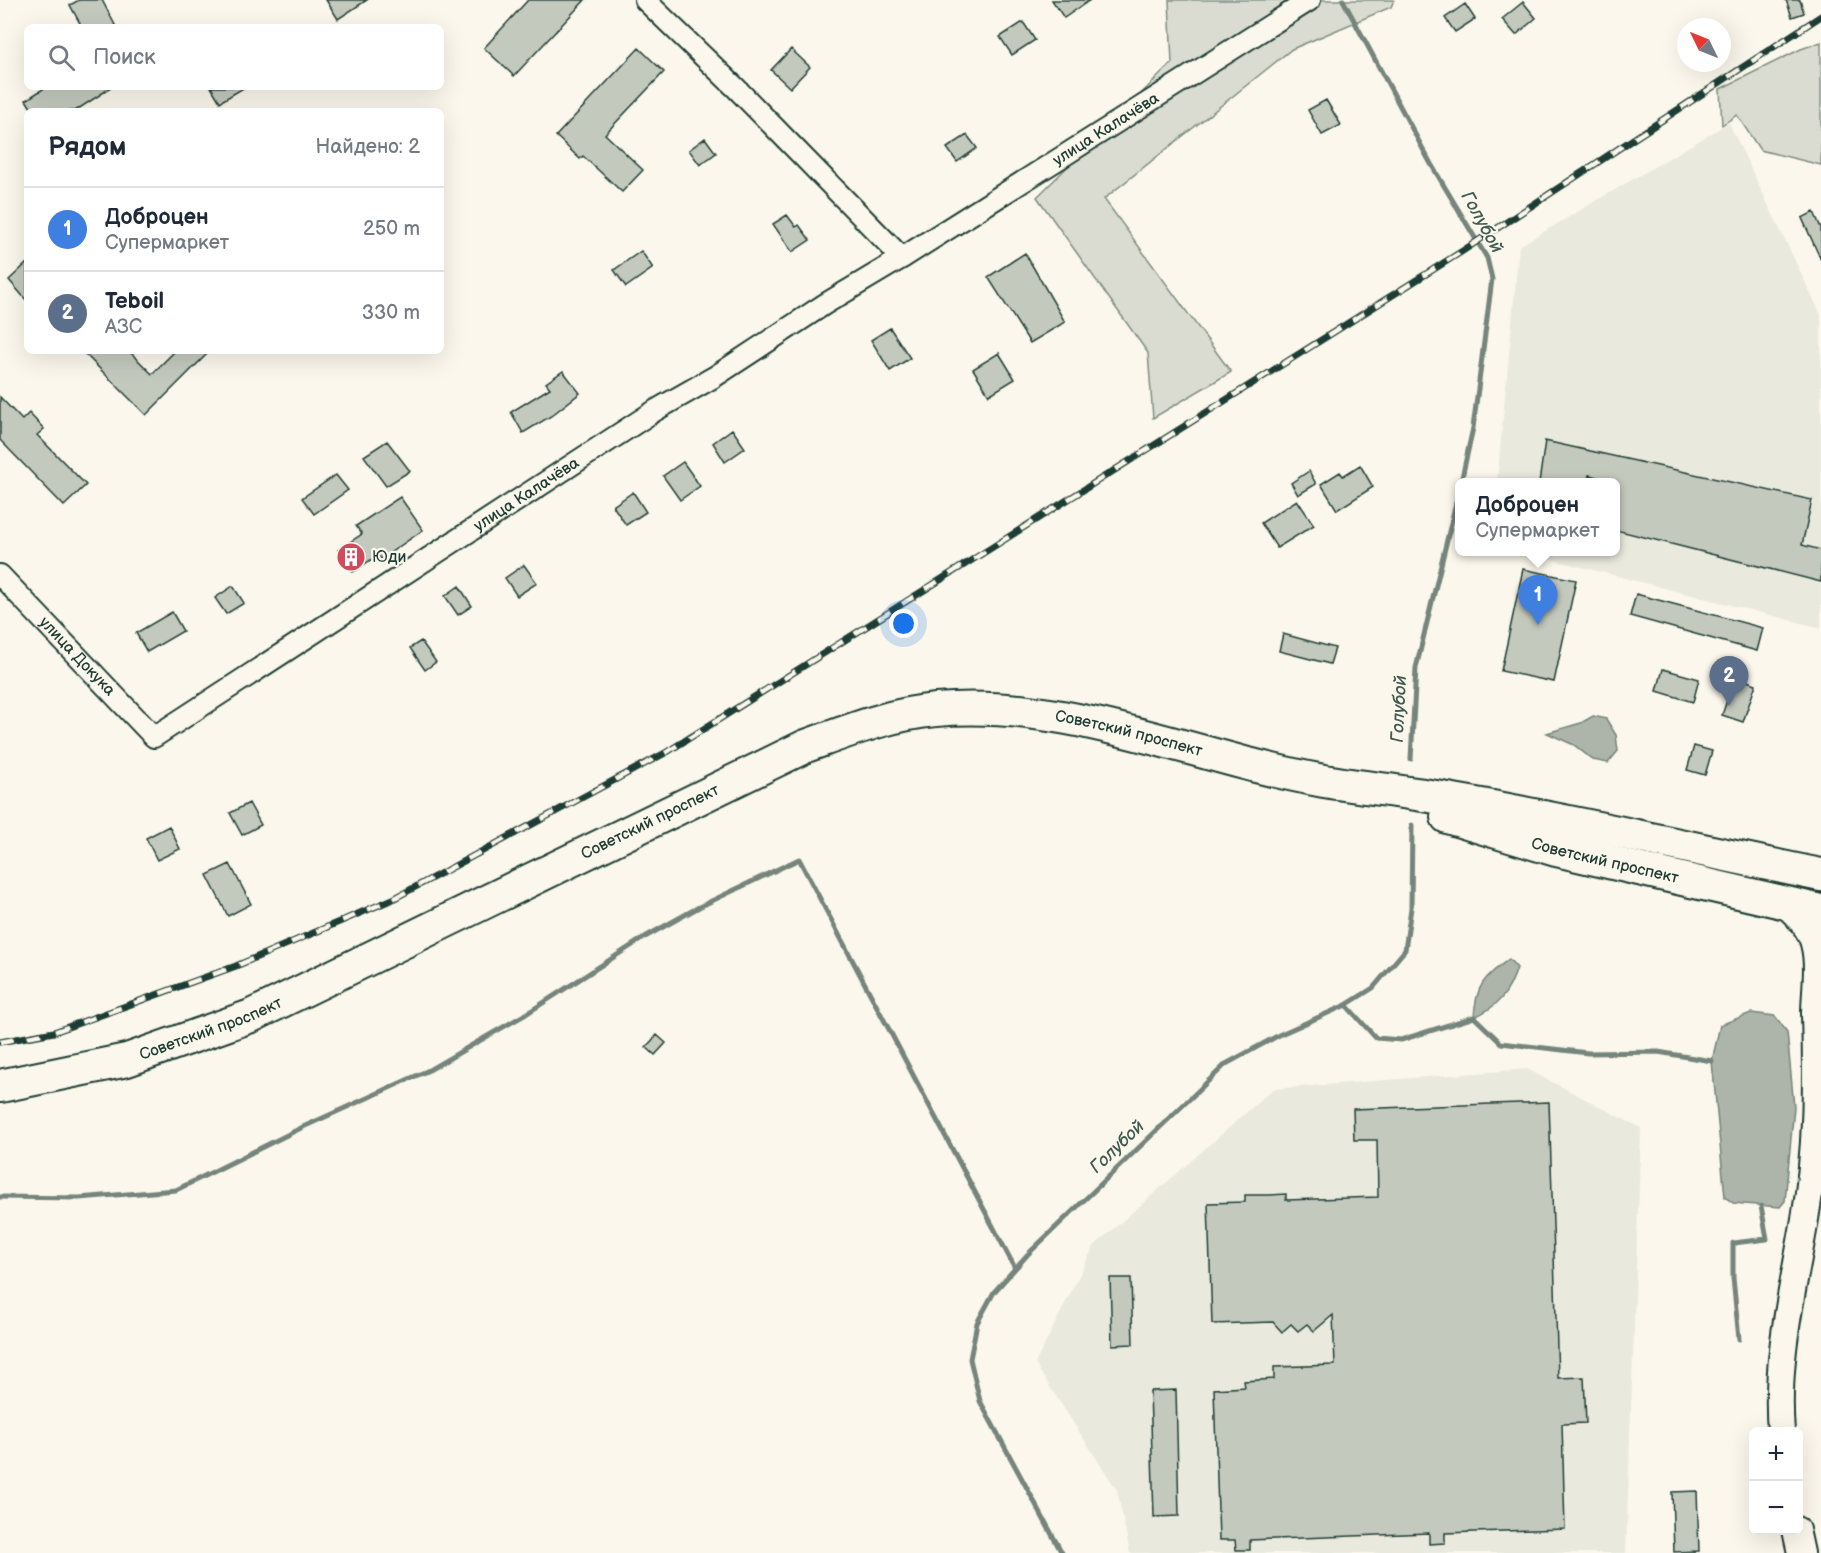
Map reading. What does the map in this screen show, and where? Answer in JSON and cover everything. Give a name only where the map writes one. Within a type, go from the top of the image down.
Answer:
[{"type":"main road","name":"Советский проспект","points":[[0,1086],[127,1060],[251,1016],[638,830],[806,746],[879,720],[936,710],[989,710],[1085,720],[1145,734],[1243,763],[1323,780],[1453,800],[1821,876]]},
{"type":"main road","name":"Советский проспект","points":[[1323,780],[1556,850],[1821,911]]},
{"type":"street","points":[[645,0],[736,88],[902,258]]},
{"type":"street","name":"улица Калачёва","points":[[153,738],[656,410],[714,378],[825,304],[902,258],[1310,0]]},
{"type":"street","name":"улица Докука","points":[[0,575],[153,738]]},
{"type":"street","points":[[1781,1427],[1778,1400],[1780,1351],[1814,1155],[1819,961],[1812,938],[1796,914],[1783,902]]},
{"type":"street","points":[[1797,1535],[1801,1553]]},
{"type":"shaded area","points":[[1169,0],[1394,0],[1391,7],[1292,49],[1104,199],[1231,372],[1153,418],[1148,353],[1037,197],[1172,63]]},
{"type":"shaded area","points":[[1821,42],[1821,165],[1760,150],[1737,115],[1722,125],[1720,89],[1801,49]]},
{"type":"shaded area","points":[[1729,123],[1821,315],[1821,628],[1538,556],[1620,556],[1620,478],[1497,478],[1519,246]]},
{"type":"shaded area","points":[[1593,716],[1606,719],[1616,735],[1618,751],[1608,763],[1593,760],[1574,745],[1547,733],[1581,723]]},
{"type":"shaded area","points":[[1509,959],[1517,968],[1506,992],[1490,1009],[1474,1017],[1479,989],[1493,971]]},
{"type":"shaded area","points":[[1751,1013],[1775,1016],[1787,1032],[1794,1107],[1785,1201],[1780,1207],[1733,1203],[1725,1197],[1712,1061],[1720,1025]]},
{"type":"shaded area","points":[[1527,1069],[1641,1128],[1626,1553],[1130,1553],[1117,1490],[1035,1364],[1094,1246],[1273,1089]]},
{"type":"building","points":[[79,0],[102,0],[114,24],[80,24],[70,5]]},
{"type":"building","points":[[326,0],[367,0],[338,19]]},
{"type":"building","points":[[528,0],[585,0],[514,76],[484,48]]},
{"type":"building","points":[[1052,0],[1090,0],[1064,18]]},
{"type":"building","points":[[1786,0],[1800,0],[1804,13],[1792,17]]},
{"type":"building","points":[[1523,2],[1536,18],[1516,35],[1502,19]]},
{"type":"building","points":[[1465,4],[1475,19],[1455,32],[1445,18]]},
{"type":"building","points":[[1023,22],[1035,40],[1012,55],[1000,37]]},
{"type":"building","points":[[639,48],[664,72],[605,134],[643,170],[622,192],[583,156],[580,159],[556,136]]},
{"type":"building","points":[[791,49],[810,67],[790,88],[771,70]]},
{"type":"building","points":[[41,90],[107,90],[80,108],[31,108],[26,100]]},
{"type":"building","points":[[213,90],[240,90],[220,102]]},
{"type":"building","points":[[1326,100],[1341,125],[1322,135],[1308,110]]},
{"type":"building","points":[[967,135],[977,148],[957,162],[947,148]]},
{"type":"building","points":[[705,138],[716,153],[700,165],[689,150]]},
{"type":"building","points":[[1814,212],[1821,228],[1821,260],[1802,218]]},
{"type":"building","points":[[787,215],[796,227],[799,225],[810,240],[792,252],[773,224]]},
{"type":"building","points":[[641,251],[653,268],[626,287],[614,270]]},
{"type":"building","points":[[1025,253],[1065,322],[1030,343],[988,277]]},
{"type":"building","points":[[24,266],[24,298],[9,280]]},
{"type":"building","points":[[890,328],[910,358],[890,371],[871,340]]},
{"type":"building","points":[[999,353],[1015,379],[989,395],[973,369]]},
{"type":"building","points":[[85,354],[132,354],[152,374],[172,354],[207,354],[146,415]]},
{"type":"building","points":[[563,371],[580,393],[551,416],[523,433],[511,412],[550,388],[546,383]]},
{"type":"building","points":[[0,397],[22,420],[29,413],[44,429],[37,435],[86,485],[64,506],[0,440]]},
{"type":"building","points":[[732,429],[745,448],[725,462],[713,443]]},
{"type":"building","points":[[387,441],[410,471],[386,486],[364,456]]},
{"type":"building","points":[[1545,441],[1812,500],[1802,545],[1821,550],[1821,582],[1620,531],[1620,478],[1601,478],[1589,475],[1588,478],[1540,478]]},
{"type":"building","points":[[683,462],[700,486],[680,500],[663,476]]},
{"type":"building","points":[[1360,465],[1373,487],[1337,510],[1321,484],[1340,472],[1343,476]]},
{"type":"building","points":[[1309,471],[1316,484],[1298,495],[1291,483]]},
{"type":"building","points":[[336,475],[348,490],[314,514],[302,498]]},
{"type":"building","points":[[633,492],[646,512],[626,525],[613,506]]},
{"type":"building","points":[[400,497],[423,530],[381,559],[378,555],[353,572],[338,550],[362,534],[356,526]]},
{"type":"building","points":[[1297,500],[1314,525],[1277,548],[1261,523]]},
{"type":"building","points":[[524,565],[537,583],[517,596],[505,578]]},
{"type":"building","points":[[1523,569],[1576,580],[1554,682],[1501,671]]},
{"type":"building","points":[[233,586],[244,603],[226,614],[215,598]]},
{"type":"building","points":[[459,586],[472,606],[458,615],[445,596]]},
{"type":"building","points":[[1636,594],[1763,628],[1757,651],[1630,616]]},
{"type":"building","points":[[172,612],[183,631],[147,652],[136,633]]},
{"type":"building","points":[[1283,634],[1335,648],[1330,664],[1279,651]]},
{"type":"building","points":[[421,641],[436,662],[425,670],[410,648]]},
{"type":"building","points":[[1663,669],[1699,679],[1693,702],[1657,691]]},
{"type":"building","points":[[1735,677],[1756,684],[1743,722],[1722,715]]},
{"type":"building","points":[[1694,746],[1712,751],[1705,775],[1687,770]]},
{"type":"building","points":[[249,803],[261,825],[242,835],[230,813]]},
{"type":"building","points":[[169,826],[180,849],[157,860],[146,838]]},
{"type":"building","points":[[230,864],[251,904],[228,916],[207,875]]},
{"type":"building","points":[[657,1035],[666,1043],[655,1055],[646,1047]]},
{"type":"building","points":[[1549,1102],[1558,1378],[1584,1377],[1586,1423],[1562,1424],[1565,1529],[1445,1533],[1445,1543],[1429,1544],[1429,1533],[1250,1540],[1250,1550],[1236,1550],[1235,1540],[1219,1540],[1214,1389],[1245,1387],[1244,1381],[1274,1379],[1274,1367],[1335,1365],[1333,1315],[1314,1331],[1307,1324],[1298,1331],[1291,1324],[1282,1332],[1273,1322],[1212,1324],[1208,1203],[1245,1202],[1245,1195],[1286,1194],[1286,1200],[1378,1197],[1377,1140],[1354,1140],[1353,1109]]},
{"type":"building","points":[[1110,1278],[1131,1278],[1133,1344],[1112,1345]]},
{"type":"building","points":[[1176,1390],[1179,1516],[1154,1517],[1150,1391]]},
{"type":"building","points":[[1697,1491],[1699,1551],[1674,1552],[1672,1492]]},
{"type":"waterway","name":"Голубой","points":[[1343,0],[1431,164],[1487,258],[1492,279],[1473,428],[1462,478]]},
{"type":"waterway","name":"Голубой","points":[[1411,759],[1416,668],[1455,507]]},
{"type":"waterway","name":"Голубой","points":[[1062,1553],[980,1401],[970,1359],[977,1323],[994,1292],[1028,1254],[1226,1064],[1281,1034],[1346,1005],[1373,988],[1405,950],[1411,908],[1412,825]]},
{"type":"waterway","points":[[0,1197],[79,1198],[176,1190],[303,1127],[429,1070],[526,1014],[645,937],[699,907],[799,859],[1015,1268]]},
{"type":"waterway","points":[[1346,1005],[1376,1038],[1401,1040],[1474,1017],[1501,1043],[1588,1053],[1658,1052],[1712,1061]]},
{"type":"waterway","points":[[1739,1339],[1733,1278],[1733,1243],[1767,1239],[1761,1206]]},
{"type":"railway","points":[[0,1042],[54,1032],[236,966],[393,899],[667,752],[1461,252],[1821,16]]},
{"type":"place","name":"Юди","points":[[351,557]]},
{"type":"place","name":"Доброцен","points":[[1538,625]]},
{"type":"place","name":"Teboil","points":[[1729,706]]}]
